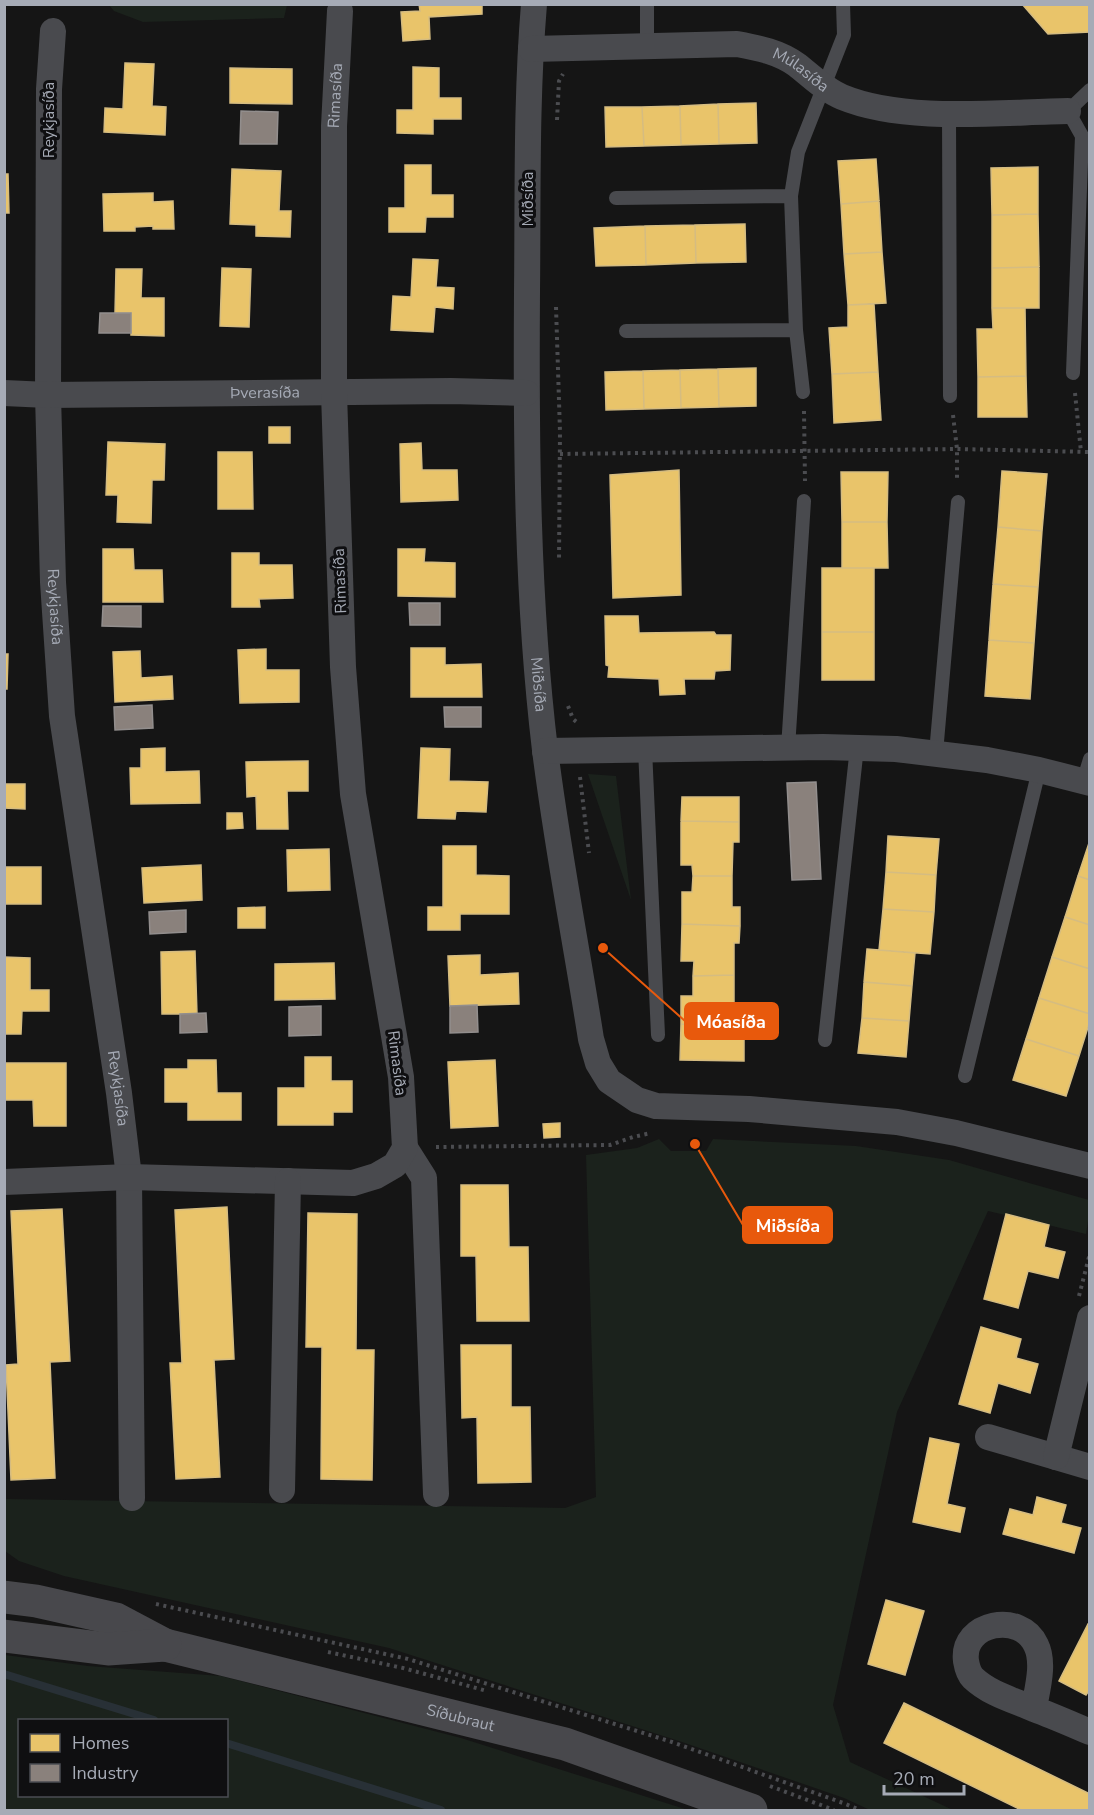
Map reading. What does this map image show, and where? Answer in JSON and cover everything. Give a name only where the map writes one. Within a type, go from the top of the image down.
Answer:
[{"type":"street","name":"Miðsíða","points":[[534,4],[528,145],[526,393],[529,533],[545,751],[564,881],[591,1039],[598,1063],[609,1081],[642,1101],[656,1106],[749,1109],[897,1122],[956,1133],[1089,1166]]},
{"type":"street","name":"Rimasíða","points":[[340,11],[334,126],[334,393],[343,667],[353,794],[401,1077],[405,1148],[424,1178],[436,1494]]},
{"type":"street","name":"Reykjasíða","points":[[53,31],[49,89],[48,395],[53,582],[62,716],[129,1177]]},
{"type":"street","name":"Múlasíða","points":[[531,49],[737,44],[765,49],[794,63],[840,96],[871,106],[949,113],[1068,111]]},
{"type":"street","name":"Þverasíða","points":[[4,393],[48,395],[451,391],[526,393]]},
{"type":"street","points":[[545,751],[857,747],[936,753],[1039,770],[1087,775]]},
{"type":"street","points":[[4,1182],[129,1177],[353,1183],[376,1176],[394,1165],[405,1148]]},
{"type":"street","points":[[129,1177],[132,1498]]},
{"type":"street","points":[[282,1490],[288,1181]]},
{"type":"street","points":[[1056,1457],[1089,1318]]},
{"type":"street","points":[[988,1437],[1089,1467]]},
{"type":"street","name":"Síðubraut","points":[[4,1597],[36,1601],[116,1619],[165,1645],[565,1744],[751,1810]]},
{"type":"street","name":"Síðubraut","points":[[4,1636],[108,1648],[165,1645]]},
{"type":"street","points":[[1034,1708],[1089,1732]]},
{"type":"lane","points":[[647,4],[647,45]]},
{"type":"lane","points":[[803,392],[796,330],[791,196],[798,152],[844,35],[843,4]]},
{"type":"lane","points":[[1073,373],[1082,136],[1068,111],[1089,90]]},
{"type":"lane","points":[[949,113],[950,396]]},
{"type":"lane","points":[[616,198],[791,196]]},
{"type":"lane","points":[[626,331],[796,330]]},
{"type":"lane","points":[[788,748],[804,501]]},
{"type":"lane","points":[[936,753],[958,502]]},
{"type":"lane","points":[[825,1040],[857,747]]},
{"type":"lane","points":[[645,749],[658,1035]]},
{"type":"lane","points":[[965,1076],[1039,770]]},
{"type":"path","points":[[557,124],[559,81],[564,72],[572,68],[573,47]]},
{"type":"path","points":[[555,305],[560,454],[559,564]]},
{"type":"path","points":[[1073,373],[1081,452]]},
{"type":"path","points":[[803,392],[804,501]]},
{"type":"path","points":[[950,396],[957,449],[958,502]]},
{"type":"path","points":[[560,454],[957,449],[1089,452]]},
{"type":"path","points":[[567,703],[573,719],[580,725],[590,727],[593,766],[587,766],[579,772],[589,854]]},
{"type":"path","points":[[639,1136],[642,1101]]},
{"type":"path","points":[[405,1148],[610,1145],[652,1133]]},
{"type":"path","points":[[148,1602],[408,1659],[672,1742],[860,1810]]},
{"type":"shaded area","points":[[109,5],[287,5],[284,18],[143,22],[114,11]]},
{"type":"shaded area","points":[[588,774],[616,776],[631,900]]},
{"type":"shaded area","points":[[659,1139],[671,1151],[706,1151],[713,1139],[856,1146],[949,1160],[1089,1200],[1086,1234],[988,1211],[897,1412],[833,1705],[850,1762],[953,1810],[870,1810],[844,1798],[682,1742],[389,1648],[64,1576],[19,1561],[5,1551],[4,1499],[565,1508],[596,1497],[586,1155],[637,1148]]},
{"type":"shaded area","points":[[5,1655],[88,1666],[221,1676],[461,1738],[688,1810],[5,1810]]},
{"type":"building: Homes","points":[[419,4],[482,4],[482,14],[429,17],[430,39],[403,41],[401,12],[420,11]]},
{"type":"building: Homes","points":[[1022,4],[1090,4],[1090,32],[1048,34]]},
{"type":"building: Homes","points":[[125,63],[154,64],[152,106],[166,107],[165,135],[104,132],[105,108],[123,109]]},
{"type":"building: Homes","points":[[413,67],[439,68],[439,98],[461,98],[461,119],[433,119],[433,134],[397,133],[397,110],[413,110]]},
{"type":"building: Homes","points":[[230,68],[292,69],[292,104],[230,103]]},
{"type":"building: Homes","points":[[756,103],[757,143],[719,144],[718,104]]},
{"type":"building: Homes","points":[[718,104],[719,144],[681,145],[680,106]]},
{"type":"building: Homes","points":[[680,106],[681,145],[644,146],[642,107]]},
{"type":"building: Homes","points":[[605,107],[642,107],[644,146],[606,147]]},
{"type":"building: Homes","points":[[876,159],[879,201],[841,204],[838,161]]},
{"type":"building: Homes","points":[[405,165],[431,165],[431,195],[453,195],[453,217],[426,217],[425,232],[389,232],[389,208],[405,208]]},
{"type":"building: Homes","points":[[1038,167],[1038,214],[992,215],[991,168]]},
{"type":"building: Homes","points":[[232,169],[281,171],[279,211],[291,211],[290,237],[256,236],[256,225],[230,224]]},
{"type":"building: Homes","points":[[4,174],[8,174],[9,213],[4,213]]},
{"type":"building: Homes","points":[[153,193],[153,202],[173,201],[174,229],[153,229],[153,226],[135,227],[135,231],[104,231],[103,194]]},
{"type":"building: Homes","points":[[879,201],[882,252],[844,254],[841,204]]},
{"type":"building: Homes","points":[[1038,214],[1039,267],[992,268],[992,215]]},
{"type":"building: Homes","points":[[745,224],[746,262],[696,263],[695,225]]},
{"type":"building: Homes","points":[[695,225],[696,263],[646,265],[645,226]]},
{"type":"building: Homes","points":[[645,226],[646,265],[596,266],[594,228]]},
{"type":"building: Homes","points":[[882,252],[886,303],[848,305],[844,254]]},
{"type":"building: Homes","points":[[413,259],[438,260],[436,287],[454,288],[453,309],[435,307],[433,332],[391,330],[393,296],[411,297]]},
{"type":"building: Homes","points":[[1039,267],[1039,308],[992,308],[992,268]]},
{"type":"building: Homes","points":[[222,268],[251,269],[249,327],[220,326]]},
{"type":"building: Homes","points":[[116,269],[142,269],[141,298],[164,298],[164,336],[131,335],[131,313],[115,313]]},
{"type":"building: Homes","points":[[874,304],[878,372],[832,374],[829,328],[848,327],[848,305]]},
{"type":"building: Homes","points":[[992,308],[1025,308],[1026,376],[978,377],[977,329],[993,329]]},
{"type":"building: Homes","points":[[756,368],[756,406],[719,407],[718,369]]},
{"type":"building: Homes","points":[[718,369],[719,407],[681,408],[680,370]]},
{"type":"building: Homes","points":[[680,370],[681,408],[644,409],[643,371]]},
{"type":"building: Homes","points":[[643,371],[644,409],[606,410],[605,372]]},
{"type":"building: Homes","points":[[878,372],[881,420],[834,423],[832,374]]},
{"type":"building: Homes","points":[[1026,376],[1027,417],[978,417],[978,377]]},
{"type":"building: Homes","points":[[269,427],[290,427],[290,443],[269,443]]},
{"type":"building: Homes","points":[[108,442],[165,444],[164,480],[152,480],[151,523],[117,522],[118,495],[106,495]]},
{"type":"building: Homes","points":[[421,443],[422,470],[457,470],[458,500],[401,502],[400,444]]},
{"type":"building: Homes","points":[[218,452],[252,452],[253,509],[218,509]]},
{"type":"building: Homes","points":[[679,470],[681,595],[613,598],[610,475]]},
{"type":"building: Homes","points":[[1002,471],[1047,474],[1042,531],[998,527]]},
{"type":"building: Homes","points":[[841,472],[888,472],[887,522],[842,522]]},
{"type":"building: Homes","points":[[842,522],[887,522],[888,568],[842,568]]},
{"type":"building: Homes","points":[[998,527],[1042,531],[1038,587],[993,584]]},
{"type":"building: Homes","points":[[103,549],[133,549],[134,570],[162,570],[163,602],[103,602]]},
{"type":"building: Homes","points":[[398,549],[425,549],[424,562],[455,563],[455,597],[398,596]]},
{"type":"building: Homes","points":[[232,553],[259,553],[259,565],[292,565],[293,598],[259,599],[260,607],[232,607]]},
{"type":"building: Homes","points":[[822,568],[874,568],[874,632],[822,632]]},
{"type":"building: Homes","points":[[993,584],[1038,587],[1034,643],[989,640]]},
{"type":"building: Homes","points":[[605,616],[638,616],[639,633],[714,632],[716,635],[731,635],[730,670],[715,671],[714,679],[684,679],[685,694],[660,695],[659,679],[608,677]]},
{"type":"building: Homes","points":[[822,632],[874,632],[874,680],[822,680]]},
{"type":"building: Homes","points":[[989,640],[1034,643],[1030,699],[985,696]]},
{"type":"building: Homes","points":[[411,648],[445,648],[445,665],[481,664],[482,697],[411,697]]},
{"type":"building: Homes","points":[[266,649],[266,670],[299,670],[299,702],[240,703],[238,650]]},
{"type":"building: Homes","points":[[140,651],[141,678],[172,676],[173,699],[115,702],[113,652]]},
{"type":"building: Homes","points":[[4,654],[8,654],[7,689],[4,689]]},
{"type":"building: Homes","points":[[165,748],[165,772],[199,771],[200,803],[131,804],[130,768],[141,768],[141,749]]},
{"type":"building: Homes","points":[[421,748],[450,749],[449,781],[488,782],[486,812],[456,811],[455,819],[418,818]]},
{"type":"building: Homes","points":[[308,761],[308,791],[287,791],[288,829],[257,829],[256,796],[247,797],[246,762]]},
{"type":"building: Homes","points":[[4,784],[25,784],[25,809],[4,808]]},
{"type":"building: Homes","points":[[682,797],[739,797],[739,822],[681,821]]},
{"type":"building: Homes","points":[[227,813],[242,813],[243,828],[227,829]]},
{"type":"building: Homes","points":[[681,821],[739,822],[739,842],[733,842],[732,876],[693,876],[692,865],[681,865]]},
{"type":"building: Homes","points":[[888,836],[939,839],[936,875],[886,872]]},
{"type":"building: Homes","points":[[1090,840],[1090,880],[1078,876]]},
{"type":"building: Homes","points":[[443,846],[476,846],[476,875],[509,876],[509,914],[460,914],[460,930],[428,930],[428,907],[443,907]]},
{"type":"building: Homes","points":[[329,849],[330,890],[288,891],[287,850]]},
{"type":"building: Homes","points":[[201,865],[202,900],[144,903],[142,868]]},
{"type":"building: Homes","points":[[4,867],[41,867],[41,904],[4,904]]},
{"type":"building: Homes","points":[[886,872],[936,875],[934,912],[883,909]]},
{"type":"building: Homes","points":[[693,876],[732,876],[732,907],[740,907],[740,926],[682,924],[682,892],[692,892]]},
{"type":"building: Homes","points":[[1078,876],[1090,880],[1090,925],[1065,917]]},
{"type":"building: Homes","points":[[265,907],[265,928],[238,928],[238,908]]},
{"type":"building: Homes","points":[[883,909],[934,912],[930,954],[879,950]]},
{"type":"building: Homes","points":[[1065,917],[1090,925],[1090,969],[1052,957]]},
{"type":"building: Homes","points":[[682,924],[740,926],[739,943],[734,943],[734,975],[693,976],[694,961],[681,961]]},
{"type":"building: Homes","points":[[867,949],[915,953],[912,986],[864,982]]},
{"type":"building: Homes","points":[[195,951],[197,1014],[162,1014],[161,952]]},
{"type":"building: Homes","points":[[480,955],[480,975],[518,973],[519,1004],[450,1006],[448,956]]},
{"type":"building: Homes","points":[[4,957],[30,958],[30,990],[49,990],[49,1011],[22,1011],[21,1034],[4,1034]]},
{"type":"building: Homes","points":[[1052,957],[1090,969],[1090,1014],[1039,998]]},
{"type":"building: Homes","points":[[334,963],[335,999],[275,1000],[275,964]]},
{"type":"building: Homes","points":[[734,975],[734,1010],[744,1010],[744,1026],[681,1024],[681,996],[693,996],[693,976]]},
{"type":"building: Homes","points":[[864,982],[912,986],[909,1021],[862,1018]]},
{"type":"building: Homes","points":[[1039,998],[1090,1014],[1079,1056],[1026,1039]]},
{"type":"building: Homes","points":[[862,1018],[909,1021],[906,1057],[858,1053]]},
{"type":"building: Homes","points":[[681,1024],[744,1026],[744,1061],[680,1060]]},
{"type":"building: Homes","points":[[1026,1039],[1079,1056],[1066,1096],[1013,1080]]},
{"type":"building: Homes","points":[[305,1057],[331,1057],[331,1081],[352,1081],[352,1112],[333,1112],[333,1125],[278,1125],[278,1088],[305,1088]]},
{"type":"building: Homes","points":[[188,1060],[216,1060],[217,1093],[241,1093],[241,1120],[188,1120],[188,1102],[165,1102],[165,1069],[188,1069]]},
{"type":"building: Homes","points":[[495,1060],[498,1126],[451,1128],[448,1062]]},
{"type":"building: Homes","points":[[4,1063],[66,1063],[66,1126],[34,1126],[33,1100],[4,1100]]},
{"type":"building: Homes","points":[[560,1123],[560,1137],[544,1138],[543,1124]]},
{"type":"building: Homes","points":[[461,1185],[508,1185],[509,1247],[528,1247],[529,1321],[477,1321],[476,1256],[461,1256]]},
{"type":"building: Homes","points":[[227,1207],[234,1359],[214,1360],[220,1477],[176,1479],[170,1363],[182,1363],[175,1210]]},
{"type":"building: Homes","points":[[62,1209],[70,1361],[50,1362],[55,1478],[11,1480],[6,1365],[18,1364],[11,1211]]},
{"type":"building: Homes","points":[[308,1213],[357,1214],[356,1350],[374,1350],[372,1480],[321,1479],[322,1347],[306,1347]]},
{"type":"building: Homes","points":[[1006,1214],[1049,1225],[1044,1247],[1065,1252],[1058,1278],[1028,1271],[1018,1308],[984,1299]]},
{"type":"building: Homes","points":[[981,1327],[1021,1339],[1016,1358],[1038,1364],[1030,1393],[998,1383],[990,1413],[959,1404]]},
{"type":"building: Homes","points":[[461,1345],[511,1345],[511,1407],[530,1407],[531,1482],[478,1483],[477,1417],[462,1418]]},
{"type":"building: Homes","points":[[930,1438],[959,1444],[947,1504],[965,1508],[960,1532],[913,1522]]},
{"type":"building: Homes","points":[[1037,1497],[1066,1505],[1061,1523],[1081,1528],[1074,1553],[1003,1534],[1010,1509],[1033,1515]]},
{"type":"building: Homes","points":[[886,1600],[924,1611],[905,1675],[868,1664]]},
{"type":"building: Homes","points":[[1088,1624],[1090,1625],[1090,1689],[1086,1695],[1059,1681]]},
{"type":"building: Homes","points":[[904,1703],[1090,1794],[1090,1810],[1021,1810],[884,1743]]},
{"type":"building: Industry","points":[[241,111],[278,112],[277,144],[240,144]]},
{"type":"building: Industry","points":[[100,313],[131,313],[131,333],[99,333]]},
{"type":"building: Industry","points":[[409,603],[440,603],[440,625],[410,625]]},
{"type":"building: Industry","points":[[103,606],[141,606],[141,627],[102,626]]},
{"type":"building: Industry","points":[[152,705],[153,728],[115,730],[114,707]]},
{"type":"building: Industry","points":[[444,707],[481,707],[481,727],[445,727]]},
{"type":"building: Industry","points":[[816,782],[821,879],[792,880],[787,783]]},
{"type":"building: Industry","points":[[186,910],[186,932],[150,934],[149,912]]},
{"type":"building: Industry","points":[[477,1005],[478,1032],[450,1033],[450,1006]]},
{"type":"building: Industry","points":[[321,1006],[321,1035],[289,1036],[289,1007]]},
{"type":"building: Industry","points":[[206,1013],[207,1032],[180,1033],[180,1014]]},
{"type":"waterway","points":[[4,1674],[151,1719]]},
{"type":"waterway","points":[[228,1744],[441,1810]]},
{"type":"place","name":"Móasíða","points":[[603,948]]},
{"type":"place","name":"Miðsíða","points":[[695,1144]]}]
